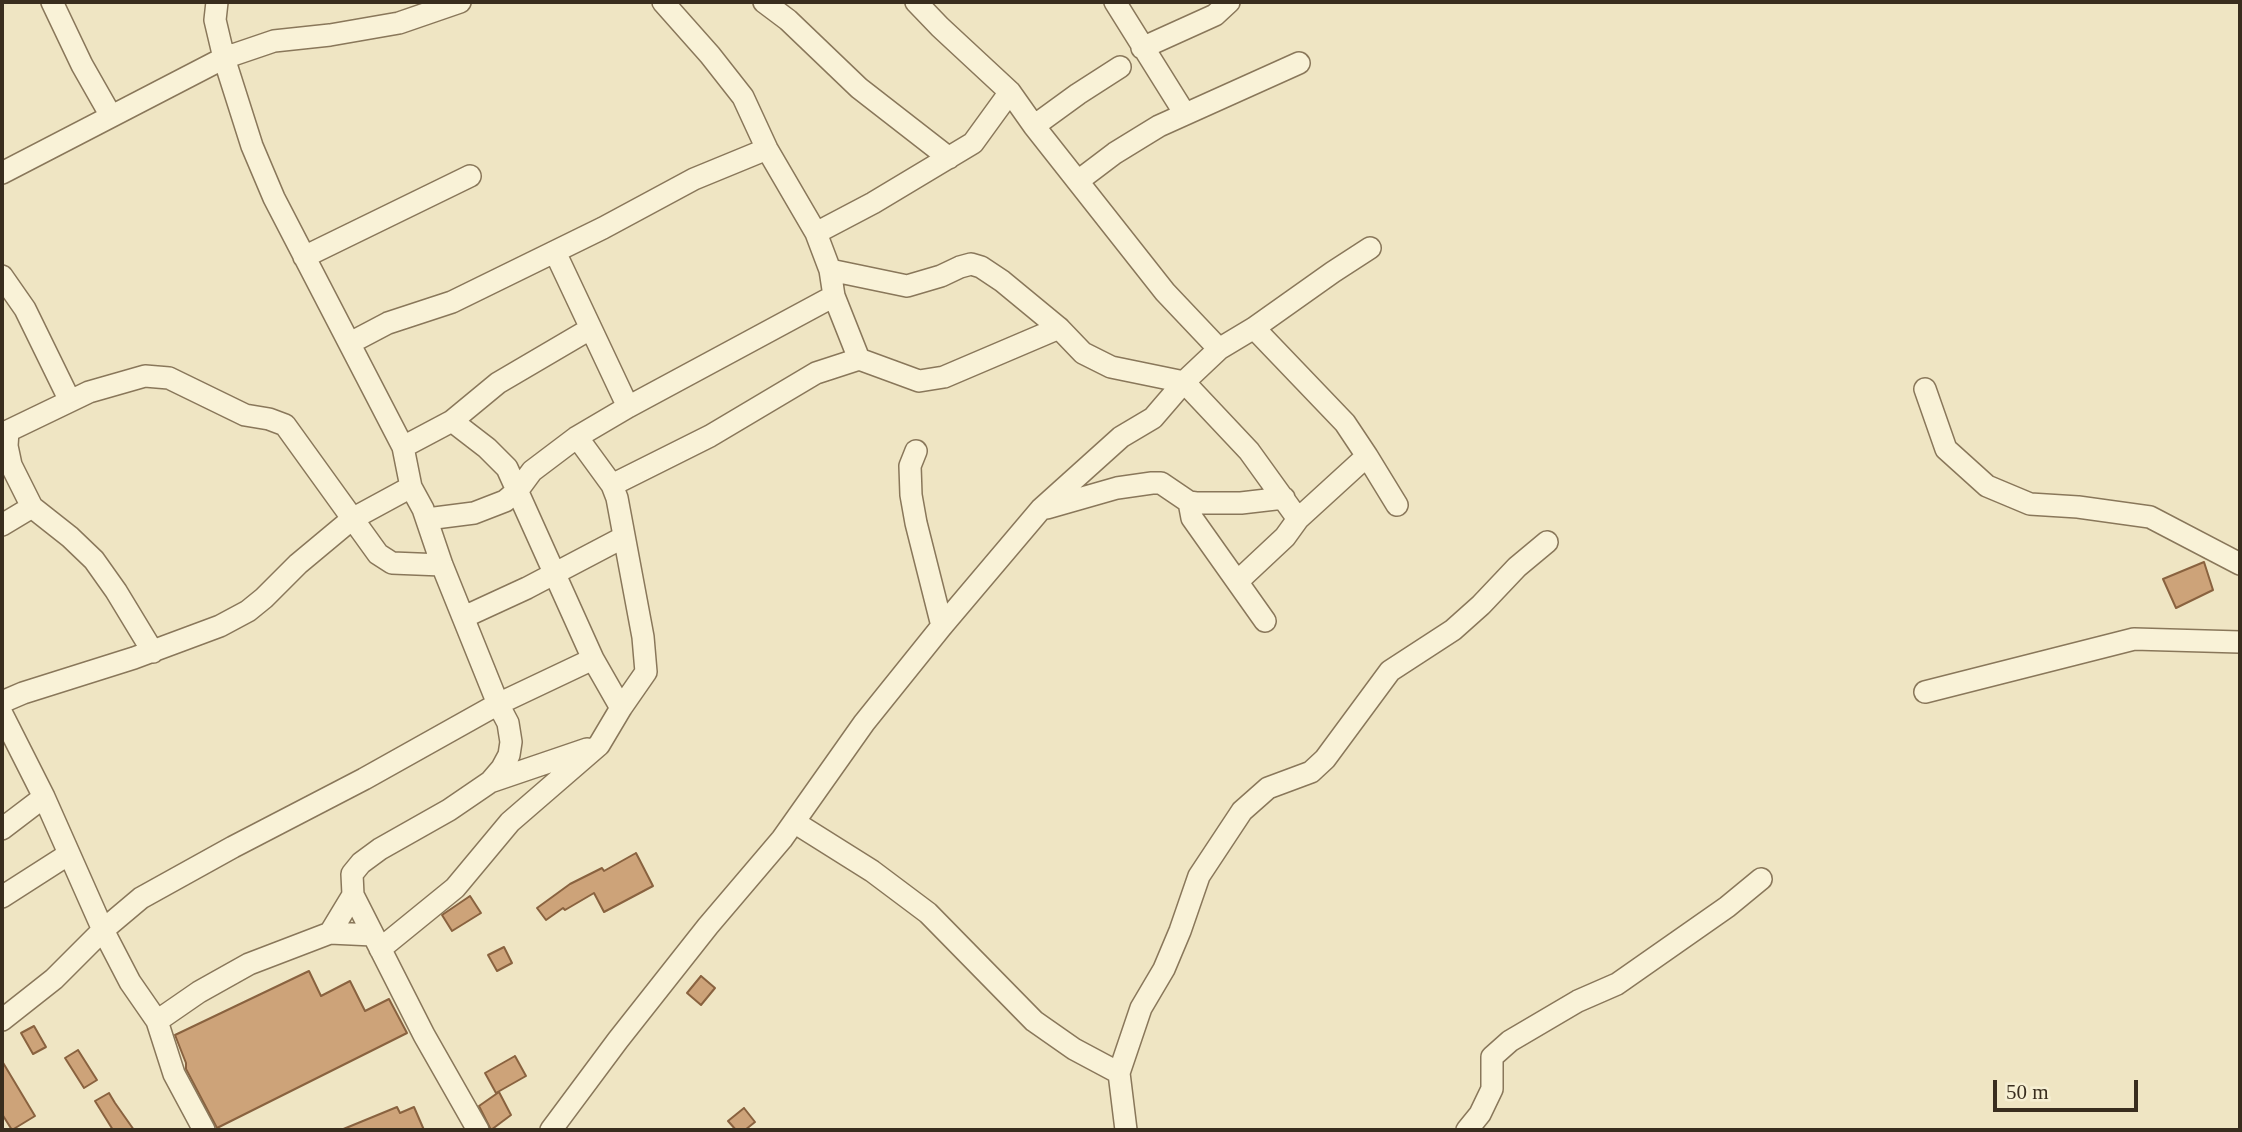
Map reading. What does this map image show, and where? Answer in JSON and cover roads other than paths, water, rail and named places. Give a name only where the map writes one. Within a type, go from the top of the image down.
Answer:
[{"type":"street","points":[[52,2],[82,65],[111,116]]},
{"type":"street","points":[[217,2],[215,20],[224,58],[252,146],[274,198],[403,447],[411,487],[427,519],[442,565],[508,723],[511,742],[509,754],[491,782]]},
{"type":"street","points":[[2,173],[224,58],[274,41],[330,35],[398,23],[460,2]]},
{"type":"street","points":[[663,2],[710,54],[743,97],[767,149],[816,233],[830,270],[834,296],[859,359]]},
{"type":"street","points":[[764,2],[788,20],[859,88],[949,158]]},
{"type":"street","points":[[916,2],[1010,92],[1165,292],[1219,349]]},
{"type":"street","points":[[1115,2],[1185,114]]},
{"type":"street","points":[[1142,48],[1215,15],[1228,2]]},
{"type":"street","points":[[1078,181],[1159,126],[1299,63]]},
{"type":"street","points":[[1034,126],[1120,67]]},
{"type":"street","points":[[816,233],[973,143],[1010,92]]},
{"type":"street","points":[[350,343],[388,323],[452,302],[694,179],[767,149]]},
{"type":"street","points":[[304,257],[470,176]]},
{"type":"street","points":[[551,1130],[618,1040],[794,822],[864,723],[1041,509],[1121,437],[1153,418],[1184,382],[1219,349],[1370,248]]},
{"type":"street","points":[[555,252],[628,407]]},
{"type":"street","points":[[830,270],[907,286],[971,264],[981,267],[1059,328],[1083,352],[1111,367],[1184,382],[1249,451],[1298,519]]},
{"type":"street","points":[[2,276],[25,309],[70,401]]},
{"type":"street","points":[[427,519],[474,513],[505,501],[518,491],[532,471],[578,437],[628,407],[834,296]]},
{"type":"street","points":[[612,485],[710,436],[816,373],[859,359],[919,381],[944,377],[1059,328]]},
{"type":"street","points":[[1254,328],[1345,424],[1397,505]]},
{"type":"street","points":[[403,447],[452,421],[498,383],[590,329]]},
{"type":"street","points":[[153,652],[94,560],[32,507],[11,466],[5,429],[89,392],[145,376],[169,378],[245,415],[285,425],[379,554],[392,563],[442,565]]},
{"type":"street","points":[[1925,389],[1946,449],[1987,485],[2030,504],[2078,507],[2150,517],[2240,564]]},
{"type":"street","points":[[452,421],[487,448],[507,468],[593,659],[621,708]]},
{"type":"street","points":[[157,1021],[199,992],[249,964],[330,933],[376,942],[455,888],[510,822],[599,745],[640,682],[646,667],[618,498],[612,485],[578,437]]},
{"type":"street","points":[[916,451],[910,466],[911,495],[942,626]]},
{"type":"street","points":[[1238,581],[1285,537],[1298,519],[1367,456]]},
{"type":"street","points":[[1041,509],[1117,488],[1152,483],[1161,484],[1189,502],[1241,503],[1284,498]]},
{"type":"street","points":[[2,702],[153,652],[220,626],[248,611],[352,519],[411,487]]},
{"type":"street","points":[[1189,502],[1192,518],[1265,621]]},
{"type":"street","points":[[2,525],[32,507]]},
{"type":"street","points":[[464,617],[624,537]]},
{"type":"street","points":[[1126,1130],[1119,1073],[1141,1008],[1164,969],[1199,876],[1242,811],[1268,788],[1311,772],[1363,710],[1390,671],[1453,630],[1517,567],[1547,542]]},
{"type":"street","points":[[1925,692],[2134,639],[2240,642]]},
{"type":"street","points":[[2,1020],[54,979],[103,930],[141,898],[498,704],[593,659]]},
{"type":"street","points":[[2,714],[44,797],[103,930],[130,982],[157,1021],[174,1074],[204,1130]]},
{"type":"street","points":[[478,1130],[424,1035],[376,942],[353,895],[352,874],[361,863],[380,849],[449,810],[491,782],[599,745]]},
{"type":"street","points":[[2,830],[44,797]]},
{"type":"street","points":[[794,822],[872,871],[929,913],[1034,1021],[1074,1048],[1119,1073]]},
{"type":"street","points":[[2,898],[69,854]]},
{"type":"street","points":[[1467,1130],[1480,1114],[1492,1089],[1492,1058],[1510,1041],[1578,1001],[1617,984],[1761,879]]},
{"type":"street","points":[[330,933],[353,895]]}]
